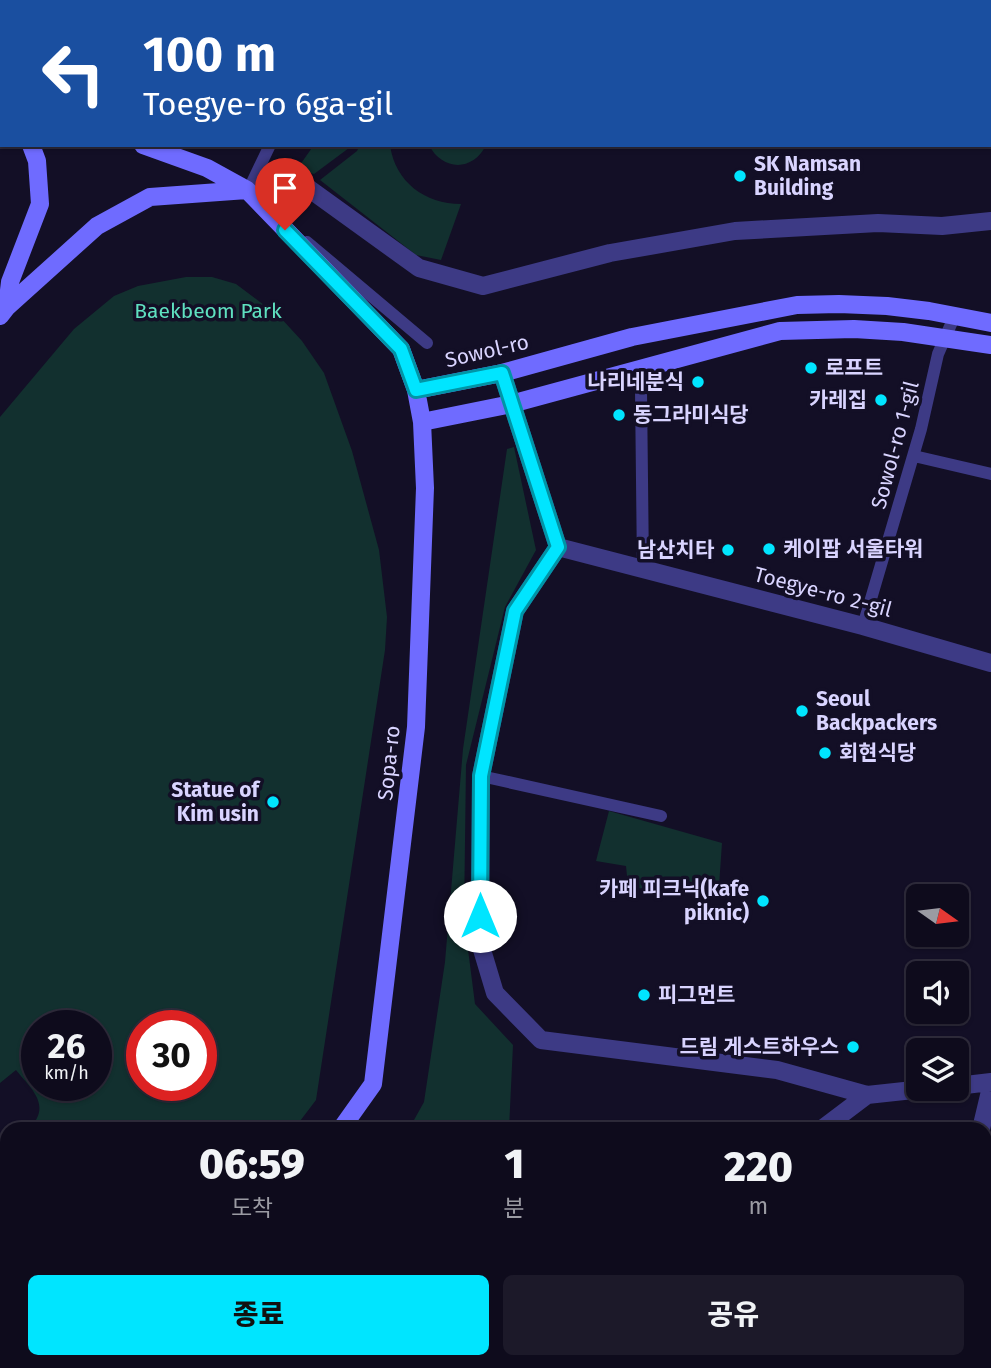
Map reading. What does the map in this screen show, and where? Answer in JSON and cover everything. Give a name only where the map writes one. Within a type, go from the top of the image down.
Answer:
[{"type":"main road","points":[[4,311],[10,282],[40,204],[37,161],[32,147]]},
{"type":"main road","points":[[152,147],[207,168],[247,190],[401,349],[416,390]]},
{"type":"main road","points":[[4,311],[97,226],[150,197],[247,190]]},
{"type":"main road","name":"Sowol-ro","points":[[416,390],[502,373],[632,337],[797,306],[887,306],[991,323]]},
{"type":"main road","points":[[422,422],[511,404],[780,331],[903,331],[991,345]]},
{"type":"main road","name":"Sopa-ro","points":[[346,1122],[373,1084],[416,727],[424,536],[422,422],[416,390]]},
{"type":"street","points":[[247,190],[288,178],[304,185],[419,268],[484,286],[610,253],[735,231],[878,223],[942,226],[991,221]]},
{"type":"street","points":[[502,373],[558,547],[515,611],[481,776],[480,943],[495,993],[541,1040],[777,1070],[867,1095],[906,1091]]},
{"type":"street","name":"Toegye-ro 2-gil","points":[[558,547],[863,626],[991,663]]},
{"type":"street","points":[[969,1085],[991,1084],[983,1122]]},
{"type":"street","points":[[832,1122],[867,1095]]},
{"type":"lane","points":[[269,147],[247,190],[427,343],[401,349]]},
{"type":"lane","name":"Sowol-ro 1-gil","points":[[863,626],[914,456],[938,354],[955,315]]},
{"type":"lane","points":[[641,390],[643,569]]},
{"type":"lane","points":[[914,456],[991,474]]},
{"type":"lane","points":[[481,776],[661,816]]},
{"type":"green space","points":[[313,147],[350,147],[314,174],[297,169]]},
{"type":"green space","points":[[359,147],[390,147],[398,170],[414,188],[435,200],[461,204],[441,260],[416,255],[320,180]]},
{"type":"green space","points":[[430,147],[485,147],[466,164],[449,164]]},
{"type":"green space","name":"Baekbeom Park","points":[[186,277],[212,277],[236,284],[279,316],[302,341],[324,373],[352,451],[379,550],[387,617],[385,650],[316,1100],[299,1122],[34,1122],[39,1112],[38,1101],[112,1101],[112,1010],[21,1010],[21,1076],[16,1070],[0,1083],[0,417],[74,329],[114,296],[138,286]]},
{"type":"green space","points":[[514,447],[536,550],[505,607],[466,765],[464,918],[475,1004],[513,1045],[509,1122],[413,1122],[424,1102],[445,962],[463,749],[507,449]]},
{"type":"green space","points":[[609,811],[722,843],[719,886],[665,878],[659,892],[628,886],[626,866],[596,861]]},
{"type":"place","name":"SK Namsan Building","points":[[740,176]]},
{"type":"place","name":"로프트","points":[[811,368]]},
{"type":"place","name":"나리네분식","points":[[698,382]]},
{"type":"place","name":"카레집","points":[[881,400]]},
{"type":"place","name":"동그라미식당","points":[[619,415]]},
{"type":"place","name":"케이팝 서울타워","points":[[769,549]]},
{"type":"place","name":"남산치타","points":[[728,550]]},
{"type":"place","name":"Seoul Backpackers","points":[[802,711]]},
{"type":"place","name":"회현식당","points":[[825,753]]},
{"type":"place","name":"Statue of Kim usin","points":[[273,802]]},
{"type":"place","name":"카페 피크닉(kafe piknic)","points":[[763,901]]},
{"type":"place","name":"피그먼트","points":[[644,995]]},
{"type":"place","name":"드림 게스트하우스","points":[[853,1047]]},
{"type":"route","points":[[285,230],[401,349],[416,390],[502,373],[558,547],[515,611],[481,776],[480,916]]}]
